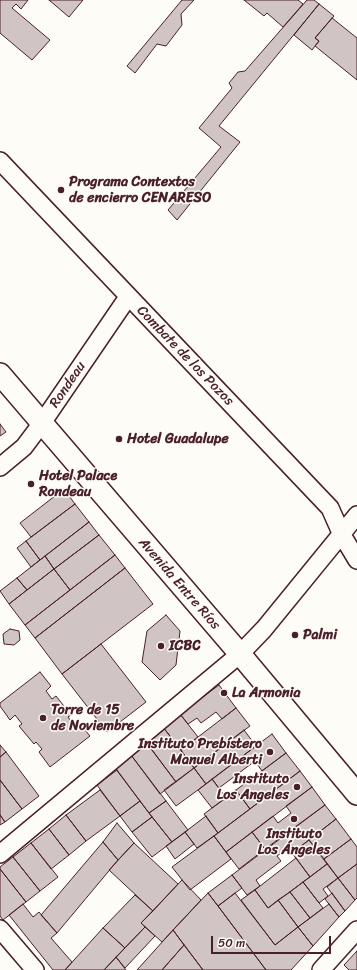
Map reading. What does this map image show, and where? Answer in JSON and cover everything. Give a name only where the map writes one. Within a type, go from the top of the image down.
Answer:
[{"type":"main road","name":"Avenida Entre Ríos","points":[[0,374],[240,654],[357,794]]},
{"type":"street","name":"Combate de los Pozos","points":[[0,160],[128,297],[330,508],[342,535],[357,560]]},
{"type":"street","name":"Rondeau","points":[[0,467],[24,447],[128,297]]},
{"type":"street","points":[[0,854],[240,654],[264,629],[357,516]]},
{"type":"street","points":[[0,928],[34,970]]},
{"type":"street","points":[[321,970],[357,930]]},
{"type":"building","points":[[0,0],[28,0],[21,9],[16,4],[12,8],[50,40],[32,60],[0,33]]},
{"type":"building","points":[[49,0],[83,0],[69,17]]},
{"type":"building","points":[[182,0],[194,0],[181,14],[182,25],[166,46],[157,44],[135,73],[127,66]]},
{"type":"building","points":[[244,0],[298,0],[303,4],[283,27],[267,13],[264,16]]},
{"type":"building","points":[[307,0],[314,0],[319,4],[219,126],[240,142],[177,220],[168,210],[221,147],[199,128],[232,88],[229,83],[238,72],[245,71]]},
{"type":"building","points":[[319,4],[334,16],[315,38],[319,41],[312,50],[294,35]]},
{"type":"building","points":[[332,18],[357,38],[357,80],[315,46],[319,41],[315,38]]},
{"type":"building","points":[[0,424],[6,432],[0,436]]},
{"type":"building","points":[[64,489],[75,504],[31,537],[20,523]]},
{"type":"building","points":[[75,504],[89,522],[40,560],[26,541]]},
{"type":"building","points":[[89,522],[99,535],[54,569],[45,556]]},
{"type":"building","points":[[99,535],[115,555],[70,590],[54,569]]},
{"type":"building","points":[[26,541],[40,560],[31,567],[17,548]]},
{"type":"building","points":[[115,555],[125,568],[35,638],[25,625]]},
{"type":"building","points":[[45,556],[54,569],[27,590],[17,578]]},
{"type":"building","points":[[125,568],[153,604],[62,674],[35,638]]},
{"type":"building","points":[[54,569],[70,590],[25,625],[9,604]]},
{"type":"building","points":[[17,578],[27,590],[9,604],[0,591]]},
{"type":"building","name":"ICBC","points":[[166,615],[180,631],[176,665],[160,680],[142,662],[147,631]]},
{"type":"building","points":[[10,629],[19,631],[20,640],[14,645],[4,644],[3,634]]},
{"type":"building","points":[[101,644],[146,702],[107,732],[62,674]]},
{"type":"building","name":"Torre de 15 de Noviembre","points":[[40,672],[51,686],[46,691],[52,699],[56,696],[71,715],[68,717],[74,725],[78,722],[90,736],[50,767],[39,752],[42,749],[36,742],[34,744],[19,726],[22,724],[15,715],[10,720],[0,706],[0,703]]},
{"type":"building","points":[[219,685],[236,708],[222,719],[216,712],[201,723],[197,718],[188,724],[180,714]]},
{"type":"building","points":[[236,708],[250,726],[194,768],[181,750]]},
{"type":"building","points":[[180,714],[198,737],[181,750],[163,727]]},
{"type":"building","points":[[163,727],[194,768],[176,782],[145,741]]},
{"type":"building","points":[[244,730],[256,746],[206,784],[194,768]]},
{"type":"building","points":[[272,734],[286,753],[262,771],[255,761],[219,788],[212,779]]},
{"type":"building","points":[[147,743],[176,782],[160,794],[131,755]]},
{"type":"building","points":[[0,745],[6,752],[0,757]]},
{"type":"building","points":[[6,752],[39,796],[22,809],[0,780],[0,757]]},
{"type":"building","points":[[286,753],[300,771],[250,809],[236,790]]},
{"type":"building","points":[[131,755],[166,801],[149,813],[115,768]]},
{"type":"building","points":[[194,768],[206,784],[176,806],[164,790]]},
{"type":"building","points":[[117,770],[140,801],[120,816],[97,785]]},
{"type":"building","points":[[300,771],[312,787],[226,852],[214,836]]},
{"type":"building","points":[[212,779],[226,798],[212,808],[198,790]]},
{"type":"building","points":[[0,780],[22,809],[5,822],[0,815]]},
{"type":"building","name":"Instituto Los Ángeles","points":[[312,787],[325,805],[265,849],[252,832],[273,816],[278,823],[291,813],[286,806]]},
{"type":"building","points":[[100,790],[120,816],[86,841],[66,815]]},
{"type":"building","points":[[236,790],[250,809],[218,833],[204,814]]},
{"type":"building","points":[[140,801],[152,817],[132,832],[120,816]]},
{"type":"building","points":[[166,801],[188,830],[172,842],[149,813]]},
{"type":"building","points":[[325,805],[336,819],[296,850],[292,845],[277,856],[281,861],[256,880],[260,886],[247,895],[232,875]]},
{"type":"building","points":[[0,815],[5,822],[0,825]]},
{"type":"building","points":[[66,815],[86,841],[69,855],[49,829]]},
{"type":"building","points":[[206,816],[218,833],[197,848],[185,832]]},
{"type":"building","points":[[152,817],[172,842],[152,857],[132,832]]},
{"type":"building","points":[[336,819],[351,839],[324,859],[309,840]]},
{"type":"building","points":[[117,823],[134,843],[118,860],[103,842]]},
{"type":"building","points":[[49,829],[69,855],[51,869],[31,843]]},
{"type":"building","points":[[185,832],[194,844],[175,859],[166,846]]},
{"type":"building","points":[[252,832],[265,849],[239,869],[226,852]]},
{"type":"building","points":[[214,836],[231,859],[190,890],[172,867]]},
{"type":"building","points":[[351,839],[357,847],[357,864],[338,878],[324,859]]},
{"type":"building","points":[[309,840],[327,864],[310,877],[292,853]]},
{"type":"building","points":[[103,842],[118,860],[57,933],[41,915]]},
{"type":"building","points":[[31,843],[58,877],[40,891],[13,857]]},
{"type":"building","points":[[134,843],[178,884],[153,911],[109,870]]},
{"type":"building","points":[[13,857],[40,891],[26,902],[0,869],[0,867]]},
{"type":"building","points":[[296,858],[310,877],[268,908],[255,890]]},
{"type":"building","points":[[327,864],[338,878],[323,889],[328,896],[319,903],[303,882]]},
{"type":"building","points":[[357,864],[357,898],[355,900],[338,878]]},
{"type":"building","points":[[0,869],[26,902],[3,920],[0,916]]},
{"type":"building","points":[[232,875],[242,888],[218,906],[208,893]]},
{"type":"building","points":[[338,878],[355,900],[345,911],[327,887]]},
{"type":"building","points":[[182,880],[201,900],[162,942],[141,923]]},
{"type":"building","points":[[303,882],[323,908],[310,918],[290,892]]},
{"type":"building","points":[[255,890],[268,908],[278,900],[298,927],[275,945],[241,900]]},
{"type":"building","points":[[290,892],[310,918],[298,927],[278,900]]},
{"type":"building","points":[[208,893],[266,970],[203,970],[173,930]]},
{"type":"building","points":[[235,893],[275,945],[298,927],[313,946],[291,970],[266,970],[218,906]]},
{"type":"building","points":[[332,893],[345,911],[339,917],[325,899]]},
{"type":"building","points":[[135,895],[153,911],[141,923],[145,927],[125,948],[103,928]]},
{"type":"building","points":[[23,904],[33,917],[39,912],[57,933],[51,938],[72,962],[65,970],[53,970],[9,915]]},
{"type":"building","points":[[329,904],[339,917],[313,946],[298,927]]},
{"type":"building","points":[[145,927],[155,936],[125,968],[116,957]]},
{"type":"building","points":[[103,928],[125,948],[104,970],[65,970]]},
{"type":"building","points":[[173,930],[184,945],[162,970],[137,970]]},
{"type":"building","points":[[184,945],[203,970],[162,970]]},
{"type":"building","points":[[357,951],[357,970],[349,970],[344,965]]},
{"type":"building","points":[[116,957],[126,970],[104,970]]},
{"type":"place","name":"Programa Contextos de encierro CENARESO","points":[[61,190]]},
{"type":"place","name":"Hotel Guadalupe","points":[[119,439]]},
{"type":"place","name":"Hotel Palace Rondeau","points":[[31,484]]},
{"type":"place","name":"Palmi","points":[[295,635]]},
{"type":"place","name":"ICBC","points":[[161,646]]},
{"type":"place","name":"La Armonia","points":[[224,693]]},
{"type":"place","name":"Torre de 15 de Noviembre","points":[[43,718]]},
{"type":"place","name":"Instituto Prebístero Manuel Alberti","points":[[270,752]]},
{"type":"place","name":"Instituto Los Angeles","points":[[297,787]]},
{"type":"place","name":"Instituto Los Ángeles","points":[[294,819]]}]
